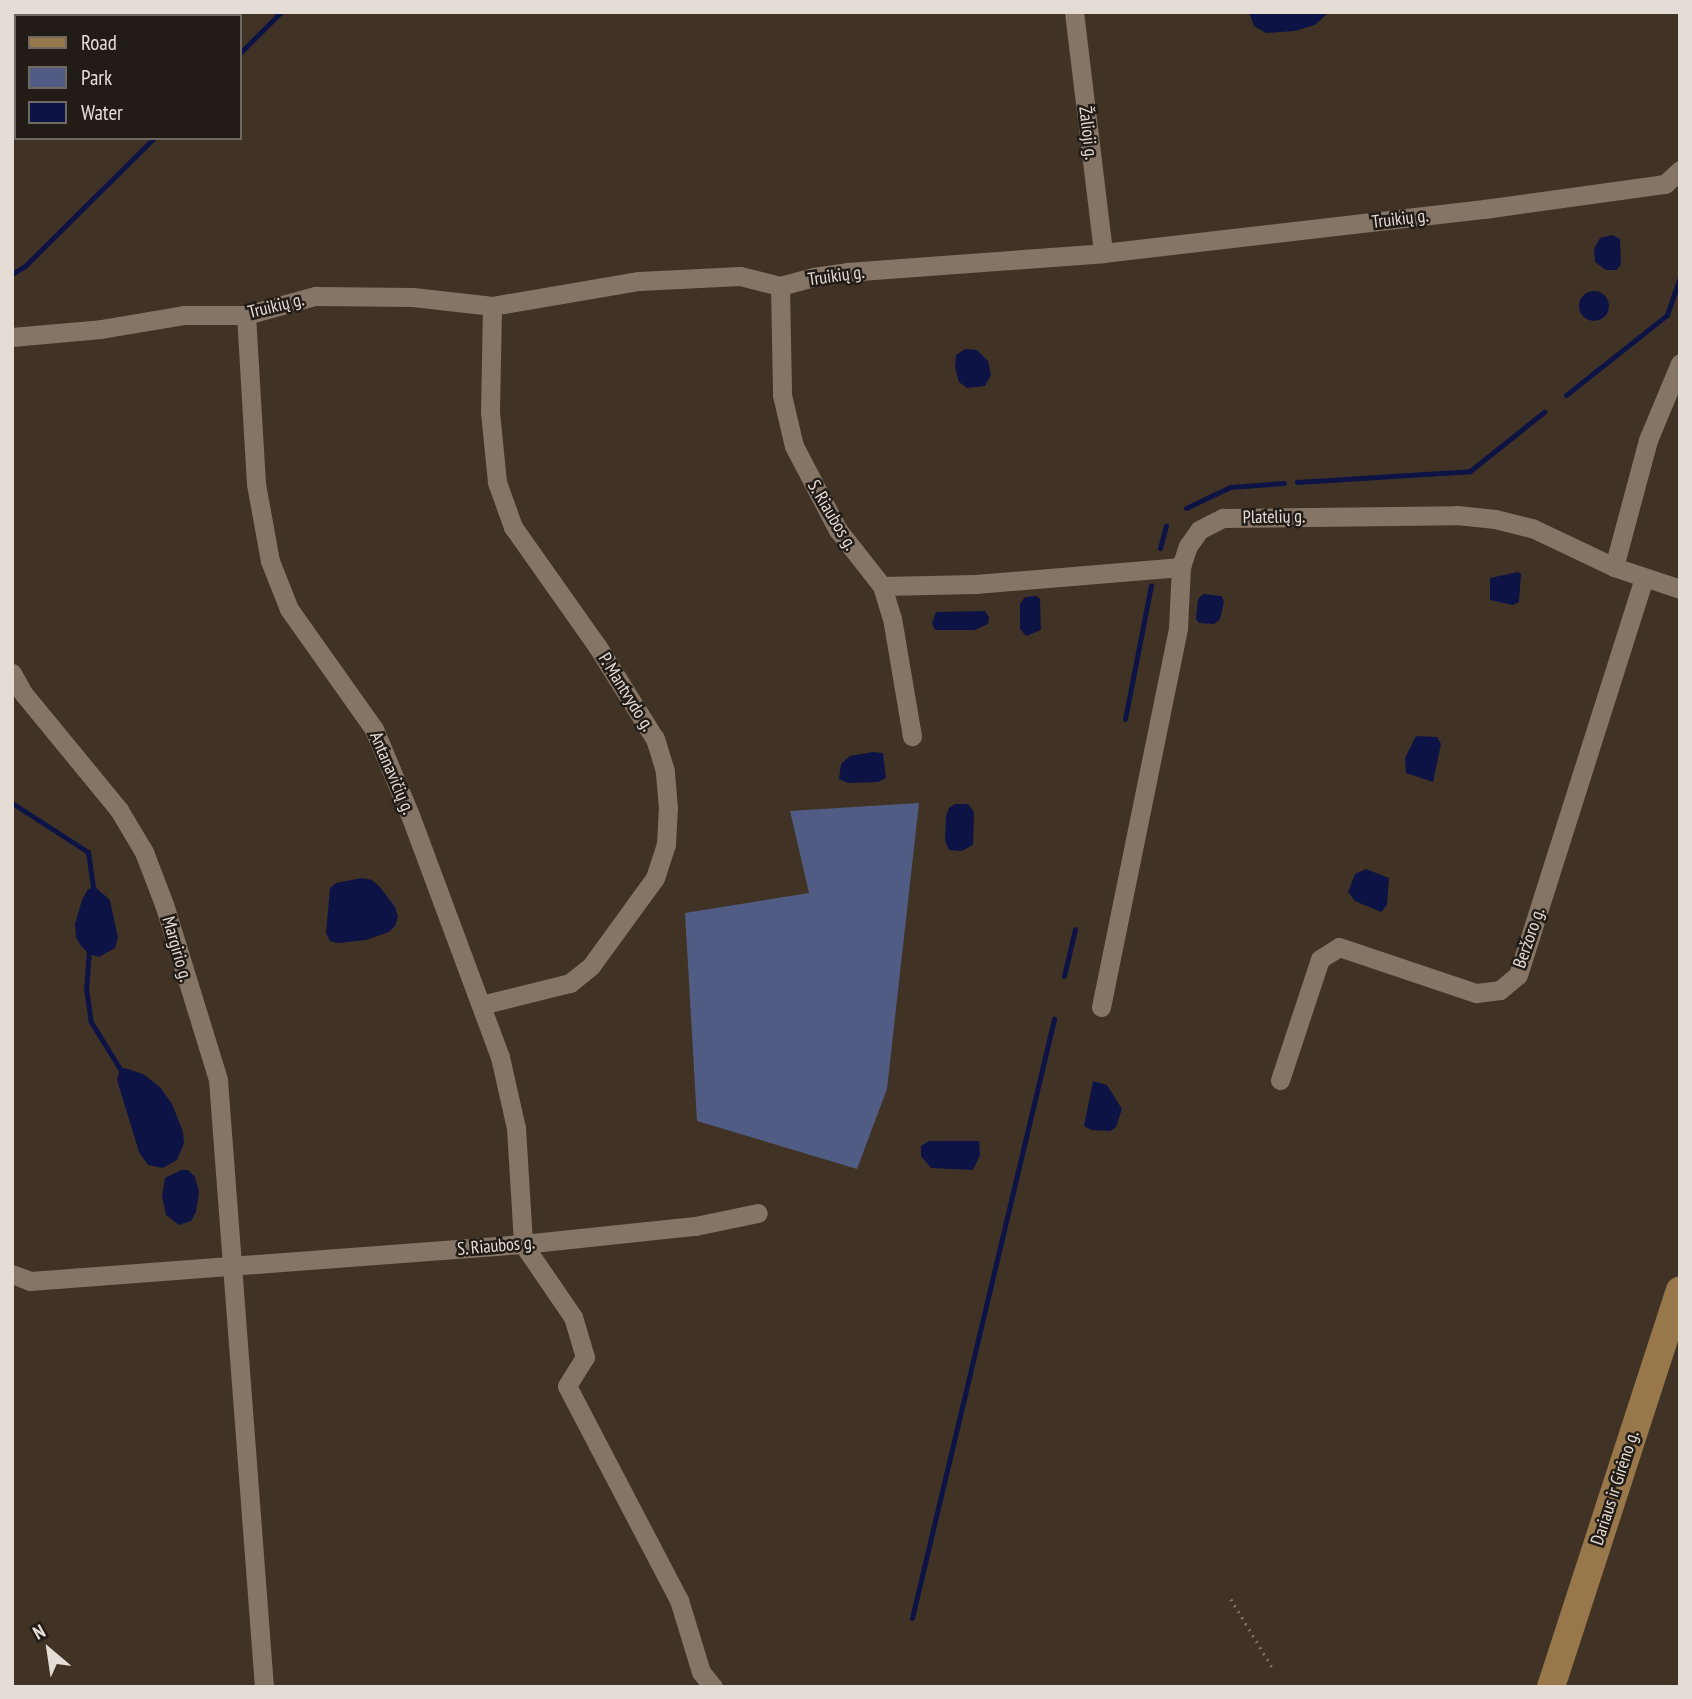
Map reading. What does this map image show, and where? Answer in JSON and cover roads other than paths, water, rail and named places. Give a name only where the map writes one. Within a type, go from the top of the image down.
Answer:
[{"type":"main road","name":"Dariaus ir Girėno g.","points":[[1551,1687],[1680,1290]]},
{"type":"street","name":"Žalioji g.","points":[[1074,12],[1103,253]]},
{"type":"street","name":"Truikių g.","points":[[12,337],[101,330],[186,315],[246,315],[315,296],[413,297],[492,306],[639,281],[740,276],[780,286],[847,272],[1103,253],[1485,209],[1665,184],[1680,170]]},
{"type":"street","name":"S. Riaubos g.","points":[[780,286],[782,396],[794,446],[838,530],[882,586],[892,618],[912,736]]},
{"type":"street","name":"P. Mantvydo g.","points":[[481,1005],[570,983],[591,966],[655,878],[666,844],[668,808],[665,771],[655,739],[597,646],[513,527],[505,505],[497,482],[490,412],[492,306]]},
{"type":"street","name":"Antanavičių g.","points":[[246,315],[256,484],[270,561],[289,609],[374,729],[410,815],[481,1005],[500,1057],[516,1128],[523,1244]]},
{"type":"street","points":[[1614,567],[1648,440],[1680,363]]},
{"type":"street","name":"Platelių g.","points":[[1181,567],[1188,546],[1199,530],[1223,518],[1457,515],[1495,519],[1532,528],[1614,567],[1680,589]]},
{"type":"street","points":[[882,586],[975,584],[1181,567],[1178,628],[1101,1007]]},
{"type":"street","name":"Beržoro g.","points":[[1280,1080],[1320,959],[1339,947],[1476,993],[1500,990],[1518,975],[1644,577]]},
{"type":"street","name":"Margirio g.","points":[[12,673],[23,693],[119,810],[144,852],[164,904],[218,1080],[264,1687]]},
{"type":"street","name":"S. Riaubos g.","points":[[12,1274],[30,1281],[523,1244],[695,1226],[758,1213]]},
{"type":"street","points":[[523,1244],[573,1317],[585,1356],[567,1386],[679,1600],[701,1672],[713,1687]]},
{"type":"water","points":[[1249,12],[1329,12],[1315,25],[1295,31],[1266,33],[1254,26]]},
{"type":"water","points":[[1612,235],[1620,239],[1621,264],[1617,270],[1606,270],[1595,262],[1594,249],[1600,238]]},
{"type":"water","points":[[1594,291],[1604,296],[1609,306],[1604,316],[1594,321],[1584,316],[1579,306],[1584,296]]},
{"type":"water","points":[[965,349],[977,350],[988,361],[991,375],[985,386],[967,388],[959,382],[955,368],[956,355]]},
{"type":"water","points":[[1518,572],[1521,574],[1519,602],[1513,605],[1490,600],[1490,578]]},
{"type":"water","points":[[1203,594],[1222,596],[1224,602],[1220,619],[1214,624],[1199,623],[1196,619],[1198,599]]},
{"type":"water","points":[[1036,596],[1040,599],[1041,630],[1026,636],[1020,629],[1020,604],[1025,597]]},
{"type":"water","points":[[985,611],[989,617],[988,624],[975,630],[935,630],[932,623],[936,612]]},
{"type":"water","points":[[1416,736],[1437,737],[1441,744],[1433,782],[1406,773],[1405,758]]},
{"type":"water","points":[[883,753],[886,778],[878,782],[848,783],[839,779],[841,764],[850,756]]},
{"type":"water","points":[[955,804],[968,804],[974,812],[973,845],[962,851],[949,850],[945,840],[946,816],[949,808]]},
{"type":"water","points":[[1366,869],[1389,878],[1387,905],[1381,912],[1355,901],[1348,892],[1355,874]]},
{"type":"water","points":[[362,878],[372,880],[380,887],[395,907],[398,917],[395,926],[389,932],[366,940],[338,943],[330,941],[326,933],[330,888],[336,883]]},
{"type":"water","points":[[95,887],[110,900],[118,938],[115,948],[99,957],[89,954],[81,946],[76,937],[75,924],[82,900],[88,889]]},
{"type":"water","points":[[120,1069],[143,1074],[160,1087],[172,1104],[183,1132],[184,1143],[177,1160],[163,1168],[148,1165],[139,1152],[117,1080]]},
{"type":"water","points":[[1093,1081],[1107,1085],[1122,1109],[1116,1127],[1110,1131],[1091,1130],[1084,1126]]},
{"type":"water","points":[[929,1141],[979,1141],[980,1155],[973,1170],[931,1168],[921,1156],[921,1146]]},
{"type":"water","points":[[181,1170],[188,1170],[195,1177],[199,1192],[196,1212],[191,1221],[179,1225],[166,1215],[162,1196],[165,1178]]},
{"type":"waterway","points":[[242,51],[281,12]]},
{"type":"waterway","points":[[12,274],[25,266],[152,140]]},
{"type":"waterway","points":[[1566,395],[1667,315],[1680,277]]},
{"type":"waterway","points":[[1297,482],[1470,471],[1544,412]]},
{"type":"waterway","points":[[1186,508],[1230,487],[1284,483]]},
{"type":"waterway","points":[[1160,548],[1166,526]]},
{"type":"waterway","points":[[1125,719],[1151,585]]},
{"type":"waterway","points":[[12,803],[88,852],[94,894]]},
{"type":"waterway","points":[[1064,976],[1075,929]]},
{"type":"waterway","points":[[89,949],[86,988],[91,1022],[120,1069]]},
{"type":"waterway","points":[[912,1618],[1054,1019]]}]
